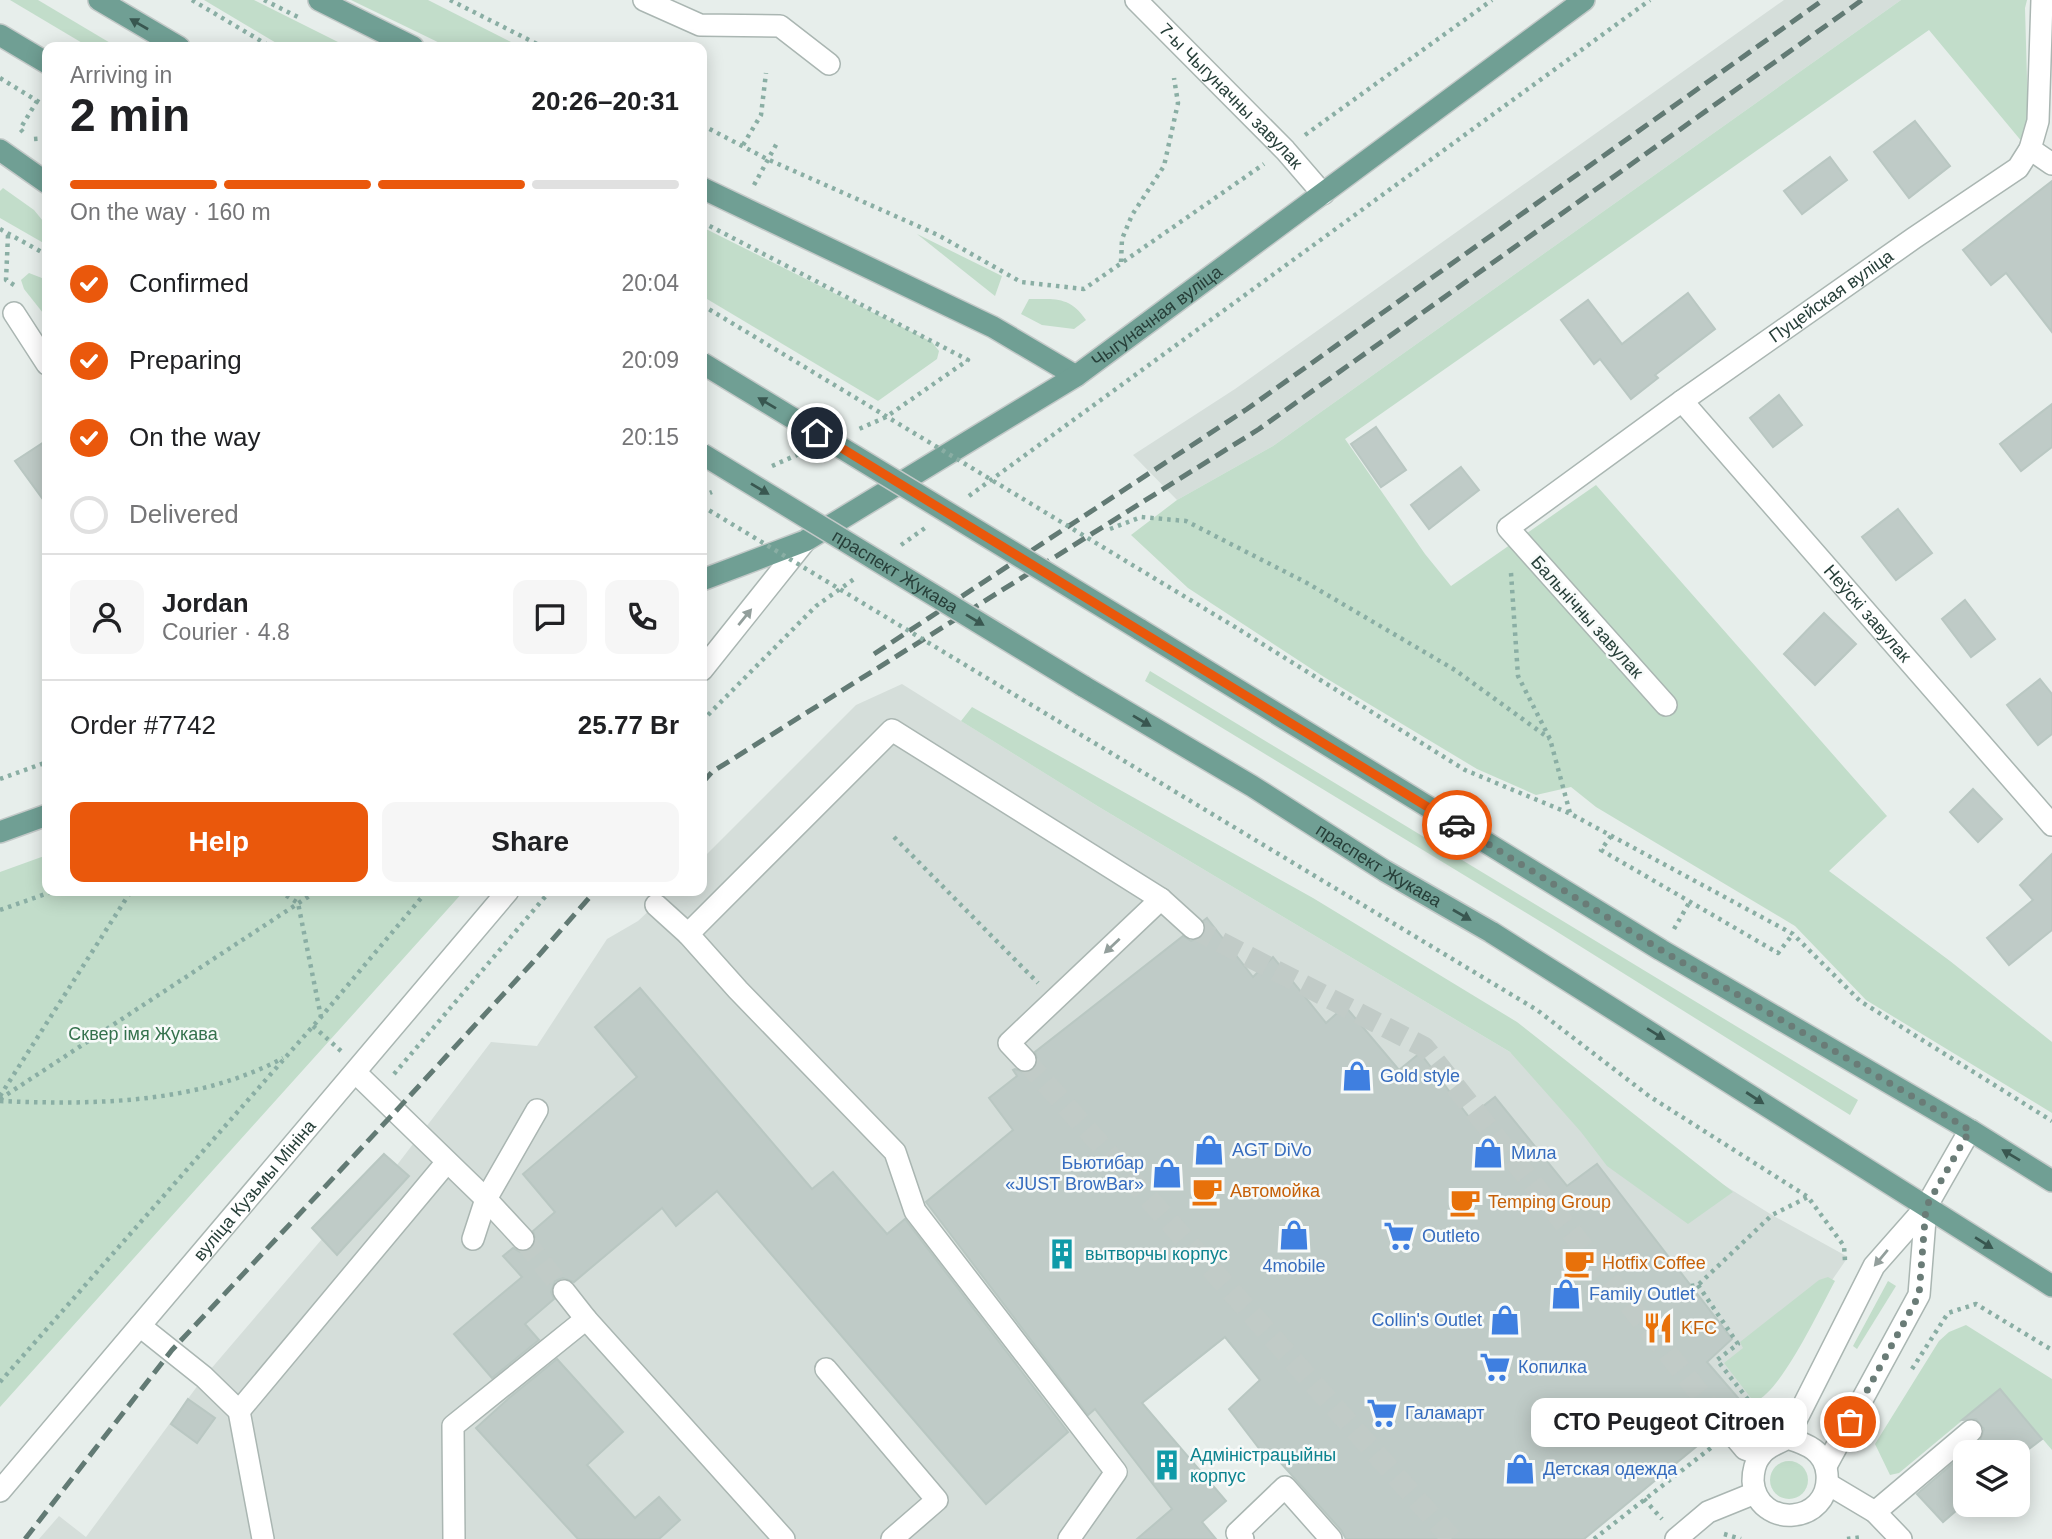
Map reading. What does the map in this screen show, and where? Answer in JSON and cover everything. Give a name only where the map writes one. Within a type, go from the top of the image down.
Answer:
[{"type":"main road","points":[[99,0],[170,42]]},
{"type":"main road","points":[[319,0],[403,42]]},
{"type":"main road","name":"Чыгуначная вуліца","points":[[707,578],[805,541],[1076,376],[1584,0]]},
{"type":"main road","points":[[2,37],[42,60]]},
{"type":"main road","points":[[0,150],[42,179]]},
{"type":"main road","points":[[707,190],[993,327],[1076,376]]},
{"type":"main road","points":[[707,366],[1661,950],[1970,1130],[2052,1181]]},
{"type":"main road","name":"праспект Жукава","points":[[707,457],[1252,786],[1385,871],[1491,932],[2052,1286]]},
{"type":"main road","points":[[0,832],[42,817]]},
{"type":"street","points":[[643,0],[700,25],[780,26],[829,64]]},
{"type":"street","name":"7-ы Чыгуначны завулак","points":[[1136,0],[1285,150],[1323,194]]},
{"type":"street","name":"Пуцейская вуліца","points":[[1508,528],[1682,401],[1914,238],[2018,169],[2030,149],[2038,121],[2042,0]]},
{"type":"street","points":[[2030,149],[2052,164]]},
{"type":"street","points":[[14,313],[42,356]]},
{"type":"street","name":"Неўскі завулак","points":[[1682,401],[2052,825]]},
{"type":"street","name":"Бальнічны завулак","points":[[1508,528],[1666,705]]},
{"type":"street","points":[[707,664],[805,541]]},
{"type":"street","points":[[688,934],[892,730],[1161,899],[1193,928]]},
{"type":"street","name":"вуліца Кузьмы Мініна","points":[[0,1491],[504,896]]},
{"type":"street","points":[[1025,1060],[1009,1044],[1161,899]]},
{"type":"street","points":[[656,905],[688,934],[738,990],[895,1152],[915,1212],[1116,1472],[1069,1539]]},
{"type":"street","points":[[358,1070],[377,1094],[486,1199],[523,1239]]},
{"type":"street","points":[[473,1240],[486,1199],[537,1110]]},
{"type":"street","points":[[1926,1207],[1919,1295],[1827,1475],[1820,1502],[1804,1514],[1795,1516],[1776,1513],[1760,1501],[1755,1493],[1753,1473],[1761,1455],[1770,1446],[1787,1438],[1874,1266],[1926,1207],[1970,1130]]},
{"type":"street","points":[[239,1411],[447,1163]]},
{"type":"street","points":[[564,1291],[586,1319],[784,1539]]},
{"type":"street","points":[[454,1539],[453,1426],[586,1319]]},
{"type":"street","points":[[140,1326],[204,1377],[239,1411],[262,1539]]},
{"type":"street","points":[[826,1369],[937,1500],[892,1539]]},
{"type":"street","points":[[1727,1428],[1745,1450],[1761,1455]]},
{"type":"street","points":[[1875,1513],[1972,1431]]},
{"type":"street","points":[[1787,1438],[1811,1446],[1817,1451],[1827,1475],[1875,1513],[1901,1539]]},
{"type":"street","points":[[1243,1539],[1237,1533],[1285,1487],[1332,1539]]},
{"type":"street","points":[[1676,1539],[1708,1513],[1755,1493]]},
{"type":"path","points":[[192,0],[263,42]]},
{"type":"path","points":[[450,0],[532,42]]},
{"type":"path","points":[[1150,366],[1650,0]]},
{"type":"path","points":[[1121,263],[1122,239],[1132,215],[1164,166],[1178,103],[1168,32]]},
{"type":"path","points":[[743,145],[761,115],[766,73]]},
{"type":"path","points":[[0,78],[42,104]]},
{"type":"path","points":[[19,129],[37,101]]},
{"type":"path","points":[[707,127],[767,159],[938,235],[1021,282],[1084,289]]},
{"type":"path","points":[[34,139],[42,138]]},
{"type":"path","points":[[742,208],[777,143]]},
{"type":"path","points":[[707,225],[968,360]]},
{"type":"path","points":[[0,229],[42,252]]},
{"type":"path","points":[[6,281],[8,235]]},
{"type":"path","points":[[707,308],[1240,630],[1465,771],[1571,814],[1793,934],[1860,1002],[2052,1121]]},
{"type":"path","points":[[707,509],[1538,1010],[1649,1096],[1808,1198],[1844,1247]]},
{"type":"path","points":[[1110,529],[1141,517],[1186,521],[1307,583],[1455,670],[1550,739]]},
{"type":"path","points":[[1508,528],[1518,676],[1550,739],[1571,814]]},
{"type":"path","points":[[707,715],[722,698]]},
{"type":"path","points":[[0,779],[42,764]]},
{"type":"path","points":[[1611,836],[1601,850],[1778,953],[1793,934]]},
{"type":"path","points":[[894,837],[1055,1000]]},
{"type":"path","points":[[0,910],[42,895]]},
{"type":"path","points":[[0,1099],[128,896]]},
{"type":"path","points":[[286,896],[298,904],[321,1017]]},
{"type":"path","points":[[0,1099],[310,896]]},
{"type":"path","points":[[0,1382],[321,1017],[423,896]]},
{"type":"path","points":[[377,1094],[546,896]]},
{"type":"path","points":[[313,1026],[358,1070]]},
{"type":"path","points":[[0,1099],[76,1104],[155,1096],[223,1083],[258,1072],[286,1056]]},
{"type":"path","points":[[1594,1539],[1727,1428],[1757,1411],[1717,1360],[1738,1345],[1695,1285],[1772,1215],[1808,1198]]},
{"type":"path","points":[[1907,1378],[1948,1313],[1976,1304],[2052,1350]]},
{"type":"path","points":[[1847,1539],[1860,1536],[1868,1539]]},
{"type":"shaded area","points":[[1784,0],[1901,0],[1273,446],[1177,500],[1133,455],[1235,389]]},
{"type":"shaded area","points":[[902,684],[1099,807],[1510,1052],[1772,1215],[1848,1257],[1745,1406],[1584,1539],[1346,1539],[1270,1451],[1264,1455],[1229,1409],[1260,1380],[1225,1338],[1143,1403],[1226,1501],[1195,1527],[1205,1539],[39,1539],[59,1516],[86,1537],[204,1377],[322,1239],[312,1228],[384,1154],[397,1165],[491,1042],[537,1046],[607,939],[638,921],[665,896],[707,896],[707,854],[856,705]]},
{"type":"green space","points":[[10,0],[38,0],[109,42],[81,42]]},
{"type":"green space","points":[[204,0],[254,0],[338,42],[275,42]]},
{"type":"green space","points":[[351,0],[428,0],[511,42],[438,42]]},
{"type":"green space","points":[[1901,0],[2027,0],[2028,115],[2023,143],[1929,30],[1345,439],[1425,554],[1451,586],[1596,485],[1887,816],[1829,871],[1950,961],[2052,1042],[2052,1113],[1866,1000],[1795,926],[1596,807],[1571,787],[1536,795],[1477,769],[1324,677],[1188,588],[1131,535],[1177,500],[1273,446]]},
{"type":"green space","points":[[3,188],[34,210],[42,220],[42,242],[0,218],[0,191]]},
{"type":"green space","points":[[707,230],[932,342],[939,351],[937,359],[878,401],[707,299]]},
{"type":"green space","points":[[917,234],[1002,276],[995,296]]},
{"type":"green space","points":[[29,273],[42,278],[42,312],[24,289],[21,280]]},
{"type":"green space","points":[[1029,299],[1061,300],[1074,307],[1086,320],[1074,329],[1042,325],[1021,314]]},
{"type":"green space","points":[[1150,671],[1858,1100],[1850,1115],[1551,928],[1145,681]]},
{"type":"green space","points":[[972,707],[1313,898],[1517,1022],[1733,1192],[1688,1224],[1607,1166],[1581,1132],[1510,1052],[1099,807],[961,721]]},
{"type":"green space","name":"Сквер імя Жукава","points":[[42,857],[42,896],[460,896],[0,1407],[0,872]]},
{"type":"green space","points":[[1828,1277],[1835,1281],[1788,1367],[1765,1395],[1754,1402],[1724,1363],[1743,1348],[1740,1342],[1819,1280]]},
{"type":"green space","points":[[1888,1281],[1896,1286],[1857,1349],[1853,1346]]},
{"type":"green space","points":[[1966,1325],[2052,1379],[2052,1450],[2000,1389],[1899,1473],[1890,1475],[1875,1444],[1939,1341],[1949,1332]]},
{"type":"green space","points":[[1789,1461],[1802,1467],[1808,1480],[1802,1493],[1789,1499],[1776,1493],[1770,1480],[1776,1467]]},
{"type":"building","points":[[1915,121],[1950,166],[1909,198],[1874,152]]},
{"type":"building","points":[[1830,157],[1847,180],[1802,214],[1784,191]]},
{"type":"building","points":[[2052,181],[2052,332],[2006,273],[1991,285],[1963,250]]},
{"type":"building","points":[[1688,293],[1715,329],[1655,375],[1658,378],[1631,399],[1600,359],[1594,364],[1561,320],[1588,300],[1622,344]]},
{"type":"building","points":[[1779,395],[1802,425],[1773,447],[1750,418]]},
{"type":"building","points":[[2052,404],[2052,447],[2021,471],[2000,444]]},
{"type":"building","points":[[1376,427],[1406,470],[1381,487],[1351,444]]},
{"type":"building","points":[[42,443],[42,498],[15,461]]},
{"type":"building","points":[[1461,467],[1479,490],[1429,529],[1411,505]]},
{"type":"building","points":[[1898,509],[1932,553],[1896,580],[1862,537]]},
{"type":"building","points":[[1965,600],[1995,639],[1971,657],[1942,619]]},
{"type":"building","points":[[1824,613],[1856,644],[1815,685],[1784,654]]},
{"type":"building","points":[[2040,679],[2052,694],[2052,734],[2038,745],[2007,705]]},
{"type":"building","points":[[1973,789],[2002,819],[1978,842],[1950,812]]},
{"type":"building","points":[[2052,854],[2052,930],[2009,965],[1987,938],[2033,900],[2020,885]]},
{"type":"building","name":"Outleto","points":[[1207,918],[1253,977],[1273,957],[1326,1023],[1345,1006],[1399,1070],[1420,1053],[1469,1117],[1495,1097],[1567,1186],[1597,1164],[1732,1339],[1707,1362],[1745,1406],[1734,1415],[1728,1412],[1716,1414],[1712,1420],[1714,1432],[1584,1539],[1346,1539],[1270,1451],[1264,1455],[1229,1409],[1260,1380],[1225,1337],[1142,1403],[1226,1501],[1202,1522],[1216,1539],[1137,1539],[1172,1509],[1095,1409],[1088,1415],[926,1202],[1013,1130],[989,1098],[1017,1076],[1013,1070],[1027,1073],[1033,1070],[1038,1063],[1035,1052],[1183,936],[1191,941],[1202,937],[1206,930],[1203,921]]},
{"type":"building","points":[[640,988],[812,1189],[833,1172],[887,1234],[905,1219],[1068,1432],[986,1504],[717,1191],[676,1226],[662,1208],[574,1282],[563,1278],[555,1281],[551,1292],[554,1299],[525,1324],[539,1340],[492,1378],[454,1334],[522,1277],[503,1256],[513,1248],[520,1252],[531,1249],[536,1242],[533,1231],[555,1212],[523,1174],[637,1077],[595,1027]]},
{"type":"building","points":[[384,1154],[409,1176],[337,1255],[312,1228]]},
{"type":"building","points":[[557,1359],[623,1432],[587,1465],[635,1518],[659,1497],[680,1520],[659,1539],[578,1539],[476,1428]]},
{"type":"building","points":[[2000,1389],[2042,1439],[2030,1448],[2030,1440],[1980,1440],[1984,1429],[1976,1419],[1962,1420]]},
{"type":"building","points":[[188,1399],[215,1418],[197,1443],[171,1424]]},
{"type":"building","points":[[1953,1463],[1953,1513],[1943,1522],[1917,1494]]},
{"type":"tunnel","points":[[1193,928],[1424,1047],[1724,1424]]},
{"type":"tunnel","points":[[1025,1060],[1452,1539]]},
{"type":"tunnel","points":[[523,1239],[564,1291]]},
{"type":"railway","points":[[874,654],[1247,409],[1823,0]]},
{"type":"railway","points":[[707,778],[1259,429],[1862,0]]},
{"type":"railway","points":[[25,1539],[172,1350],[395,1112],[591,896]]},
{"type":"way so far","points":[[1457,825],[1661,950],[1970,1130],[1926,1207],[1919,1295],[1850,1422]]},
{"type":"place","name":"Gold style","points":[[1357,1076]]},
{"type":"place","name":"AGT DiVo","points":[[1209,1150]]},
{"type":"place","name":"Мила","points":[[1488,1153]]},
{"type":"place","name":"Бьютибар «JUST BrowBar»","points":[[1167,1173]]},
{"type":"place","name":"Автомойка","points":[[1207,1191]]},
{"type":"place","name":"Temping Group","points":[[1465,1202]]},
{"type":"place","name":"4mobile","points":[[1294,1235]]},
{"type":"place","name":"Outleto","points":[[1399,1236]]},
{"type":"place","name":"вытворчы корпус","points":[[1062,1254]]},
{"type":"place","name":"Hotfix Coffee","points":[[1579,1263]]},
{"type":"place","name":"Family Outlet","points":[[1566,1294]]},
{"type":"place","name":"Collin's Outlet","points":[[1505,1320]]},
{"type":"place","name":"KFC","points":[[1658,1328]]},
{"type":"place","name":"Копилка","points":[[1495,1367]]},
{"type":"place","name":"Галамарт","points":[[1382,1413]]},
{"type":"place","name":"СТО Peugeot Citroen","points":[[1850,1422]]},
{"type":"place","name":"Адміністрацыйны корпус","points":[[1167,1465]]},
{"type":"place","name":"Детская одежда","points":[[1520,1469]]},
{"type":"route","points":[[817,433],[1457,825]]}]
